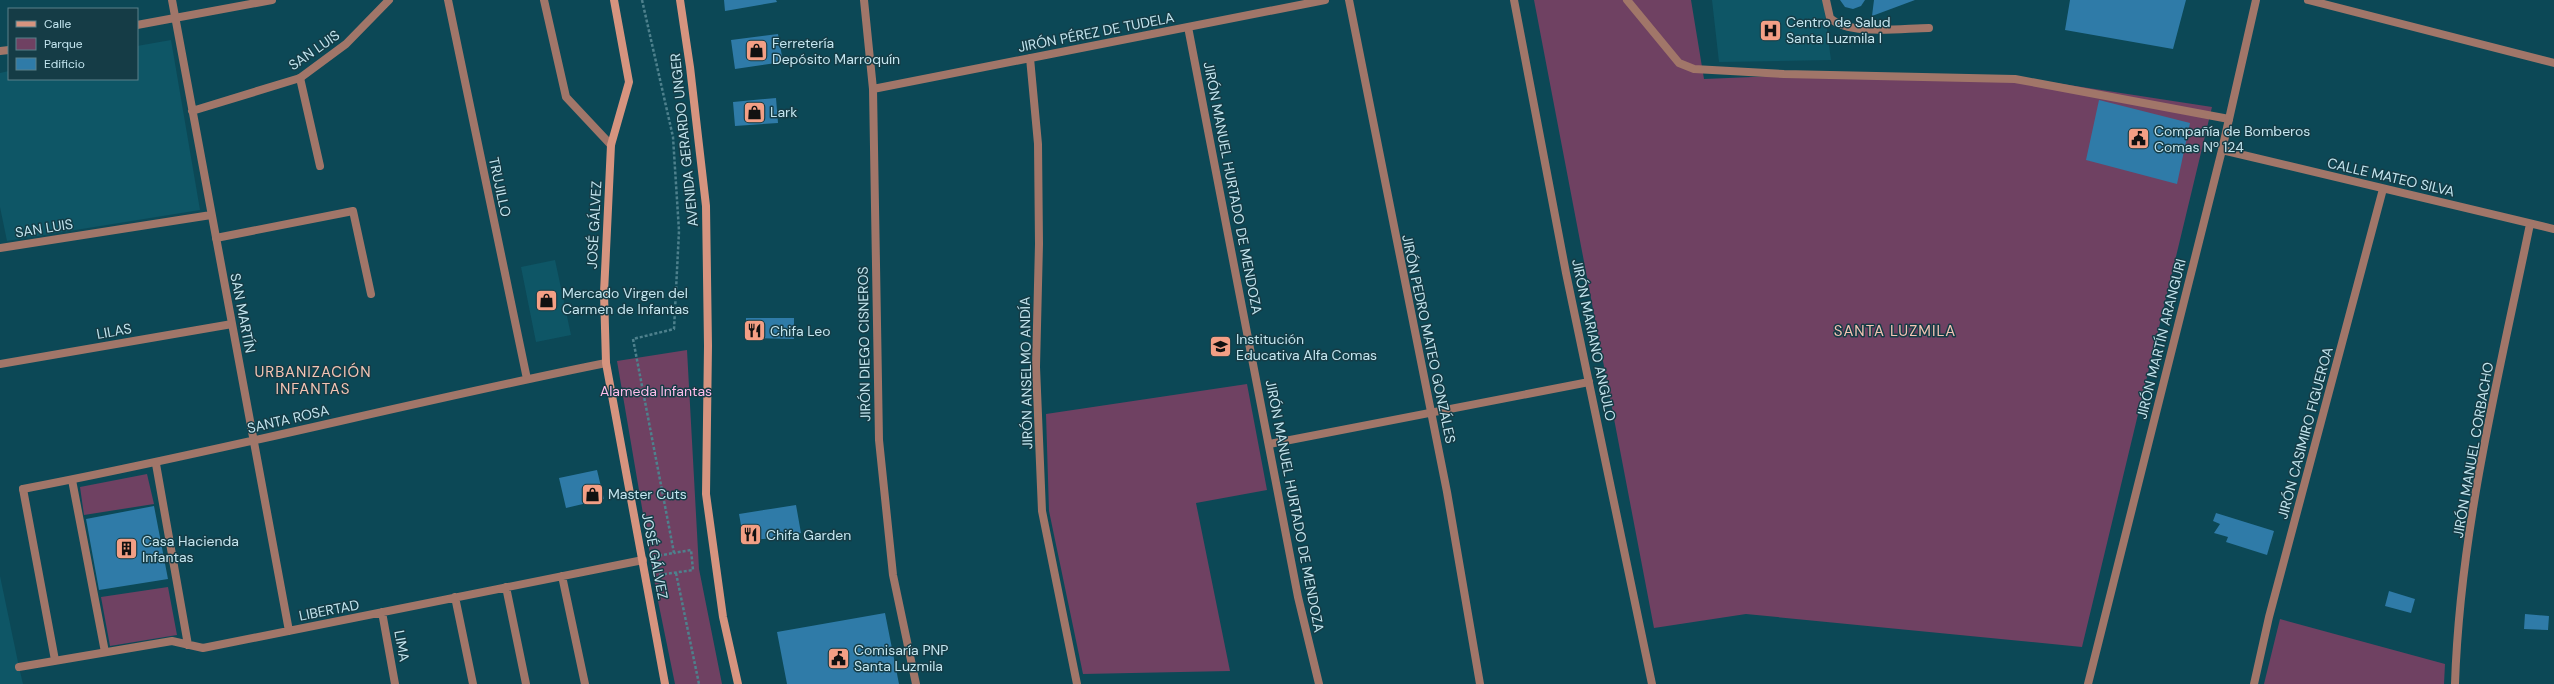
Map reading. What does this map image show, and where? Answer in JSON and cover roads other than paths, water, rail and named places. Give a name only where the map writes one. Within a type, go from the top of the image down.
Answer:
[{"type":"main road","name":"JOSÉ GÁLVEZ","points":[[614,0],[629,82],[611,145],[604,292],[606,363],[665,684]]},
{"type":"main road","name":"AVENIDA GERARDO UNGER","points":[[680,0],[706,206],[708,346],[706,494],[723,617],[738,684]]},
{"type":"street","name":"SAN MARTÍN","points":[[172,0],[289,631]]},
{"type":"street","points":[[138,25],[272,0]]},
{"type":"street","name":"SAN LUIS","points":[[192,111],[300,78],[346,44],[389,0]]},
{"type":"street","name":"TRUJILLO","points":[[448,0],[527,379]]},
{"type":"street","points":[[544,0],[566,97],[611,145]]},
{"type":"street","name":"JIRÓN DIEGO CISNEROS","points":[[864,0],[873,88],[879,440],[893,575],[916,684]]},
{"type":"street","name":"JIRÓN PÉREZ DE TUDELA","points":[[873,88],[1325,0]]},
{"type":"street","name":"JIRÓN PEDRO MATEO GONZÁLES","points":[[1349,0],[1430,411],[1480,684]]},
{"type":"street","name":"JIRÓN MARIANO ANGULO","points":[[1514,0],[1589,382],[1652,684]]},
{"type":"street","points":[[1627,0],[1679,63],[1694,69],[1784,74],[2015,79],[2229,119]]},
{"type":"street","points":[[1826,0],[1830,18],[1842,26],[1854,28],[1929,28]]},
{"type":"street","name":"JIRÓN MARTÍN ARANGURI","points":[[2088,684],[2222,150],[2256,0]]},
{"type":"street","points":[[2308,0],[2554,63]]},
{"type":"street","name":"JIRÓN MANUEL HURTADO DE MENDOZA","points":[[1188,27],[1298,597],[1319,684]]},
{"type":"street","name":"JIRÓN ANSELMO ANDÍA","points":[[1030,58],[1038,144],[1039,244],[1036,367],[1042,511],[1077,684]]},
{"type":"street","points":[[300,78],[320,166]]},
{"type":"street","name":"CALLE MATEO SILVA","points":[[2222,150],[2554,229]]},
{"type":"street","name":"JIRÓN CASIMIRO FIGUEROA","points":[[2254,684],[2269,617],[2383,189]]},
{"type":"street","points":[[216,238],[353,211],[371,294]]},
{"type":"street","name":"SAN LUIS","points":[[0,248],[211,214]]},
{"type":"street","name":"JIRÓN MANUEL CORBACHO","points":[[2455,684],[2457,640],[2473,512],[2530,224]]},
{"type":"street","name":"LILAS","points":[[0,364],[232,324]]},
{"type":"street","name":"SANTA ROSA","points":[[55,660],[23,489],[156,464],[254,439],[606,363]]},
{"type":"street","points":[[1269,444],[1430,411],[1589,382]]},
{"type":"street","points":[[156,464],[188,645]]},
{"type":"street","points":[[72,480],[105,652]]},
{"type":"street","name":"LIBERTAD","points":[[19,667],[172,641],[203,648],[643,560]]},
{"type":"street","points":[[562,576],[585,684]]},
{"type":"street","points":[[506,587],[526,684]]},
{"type":"street","points":[[455,598],[473,684]]},
{"type":"street","name":"LIMA","points":[[382,612],[395,684]]},
{"type":"place","name":"Centro de Salud Santa Luzmila I","points":[[1771,30]]},
{"type":"place","name":"Ferretería Depósito Marroquín","points":[[757,51]]},
{"type":"place","name":"Lark","points":[[755,112]]},
{"type":"place","name":"Compañía de Bomberos Comas Nº 124","points":[[2138,139]]},
{"type":"place","name":"Mercado Virgen del Carmen de Infantas","points":[[546,301]]},
{"type":"place","name":"Chifa Leo","points":[[754,331]]},
{"type":"place","name":"Institución Educativa Alfa Comas","points":[[1221,347]]},
{"type":"place","name":"Master Cuts","points":[[593,494]]},
{"type":"place","name":"Chifa Garden","points":[[750,535]]},
{"type":"place","name":"Casa Hacienda Infantas","points":[[126,549]]},
{"type":"place","name":"Comisaría PNP Santa Luzmila","points":[[838,658]]},
{"type":"district","name":"SANTA LUZMILA","points":[[1895,331]]},
{"type":"district","name":"URBANIZACIÓN INFANTAS","points":[[313,380]]},
{"type":"park label","name":"Alameda Infantas","points":[[656,391]]}]
